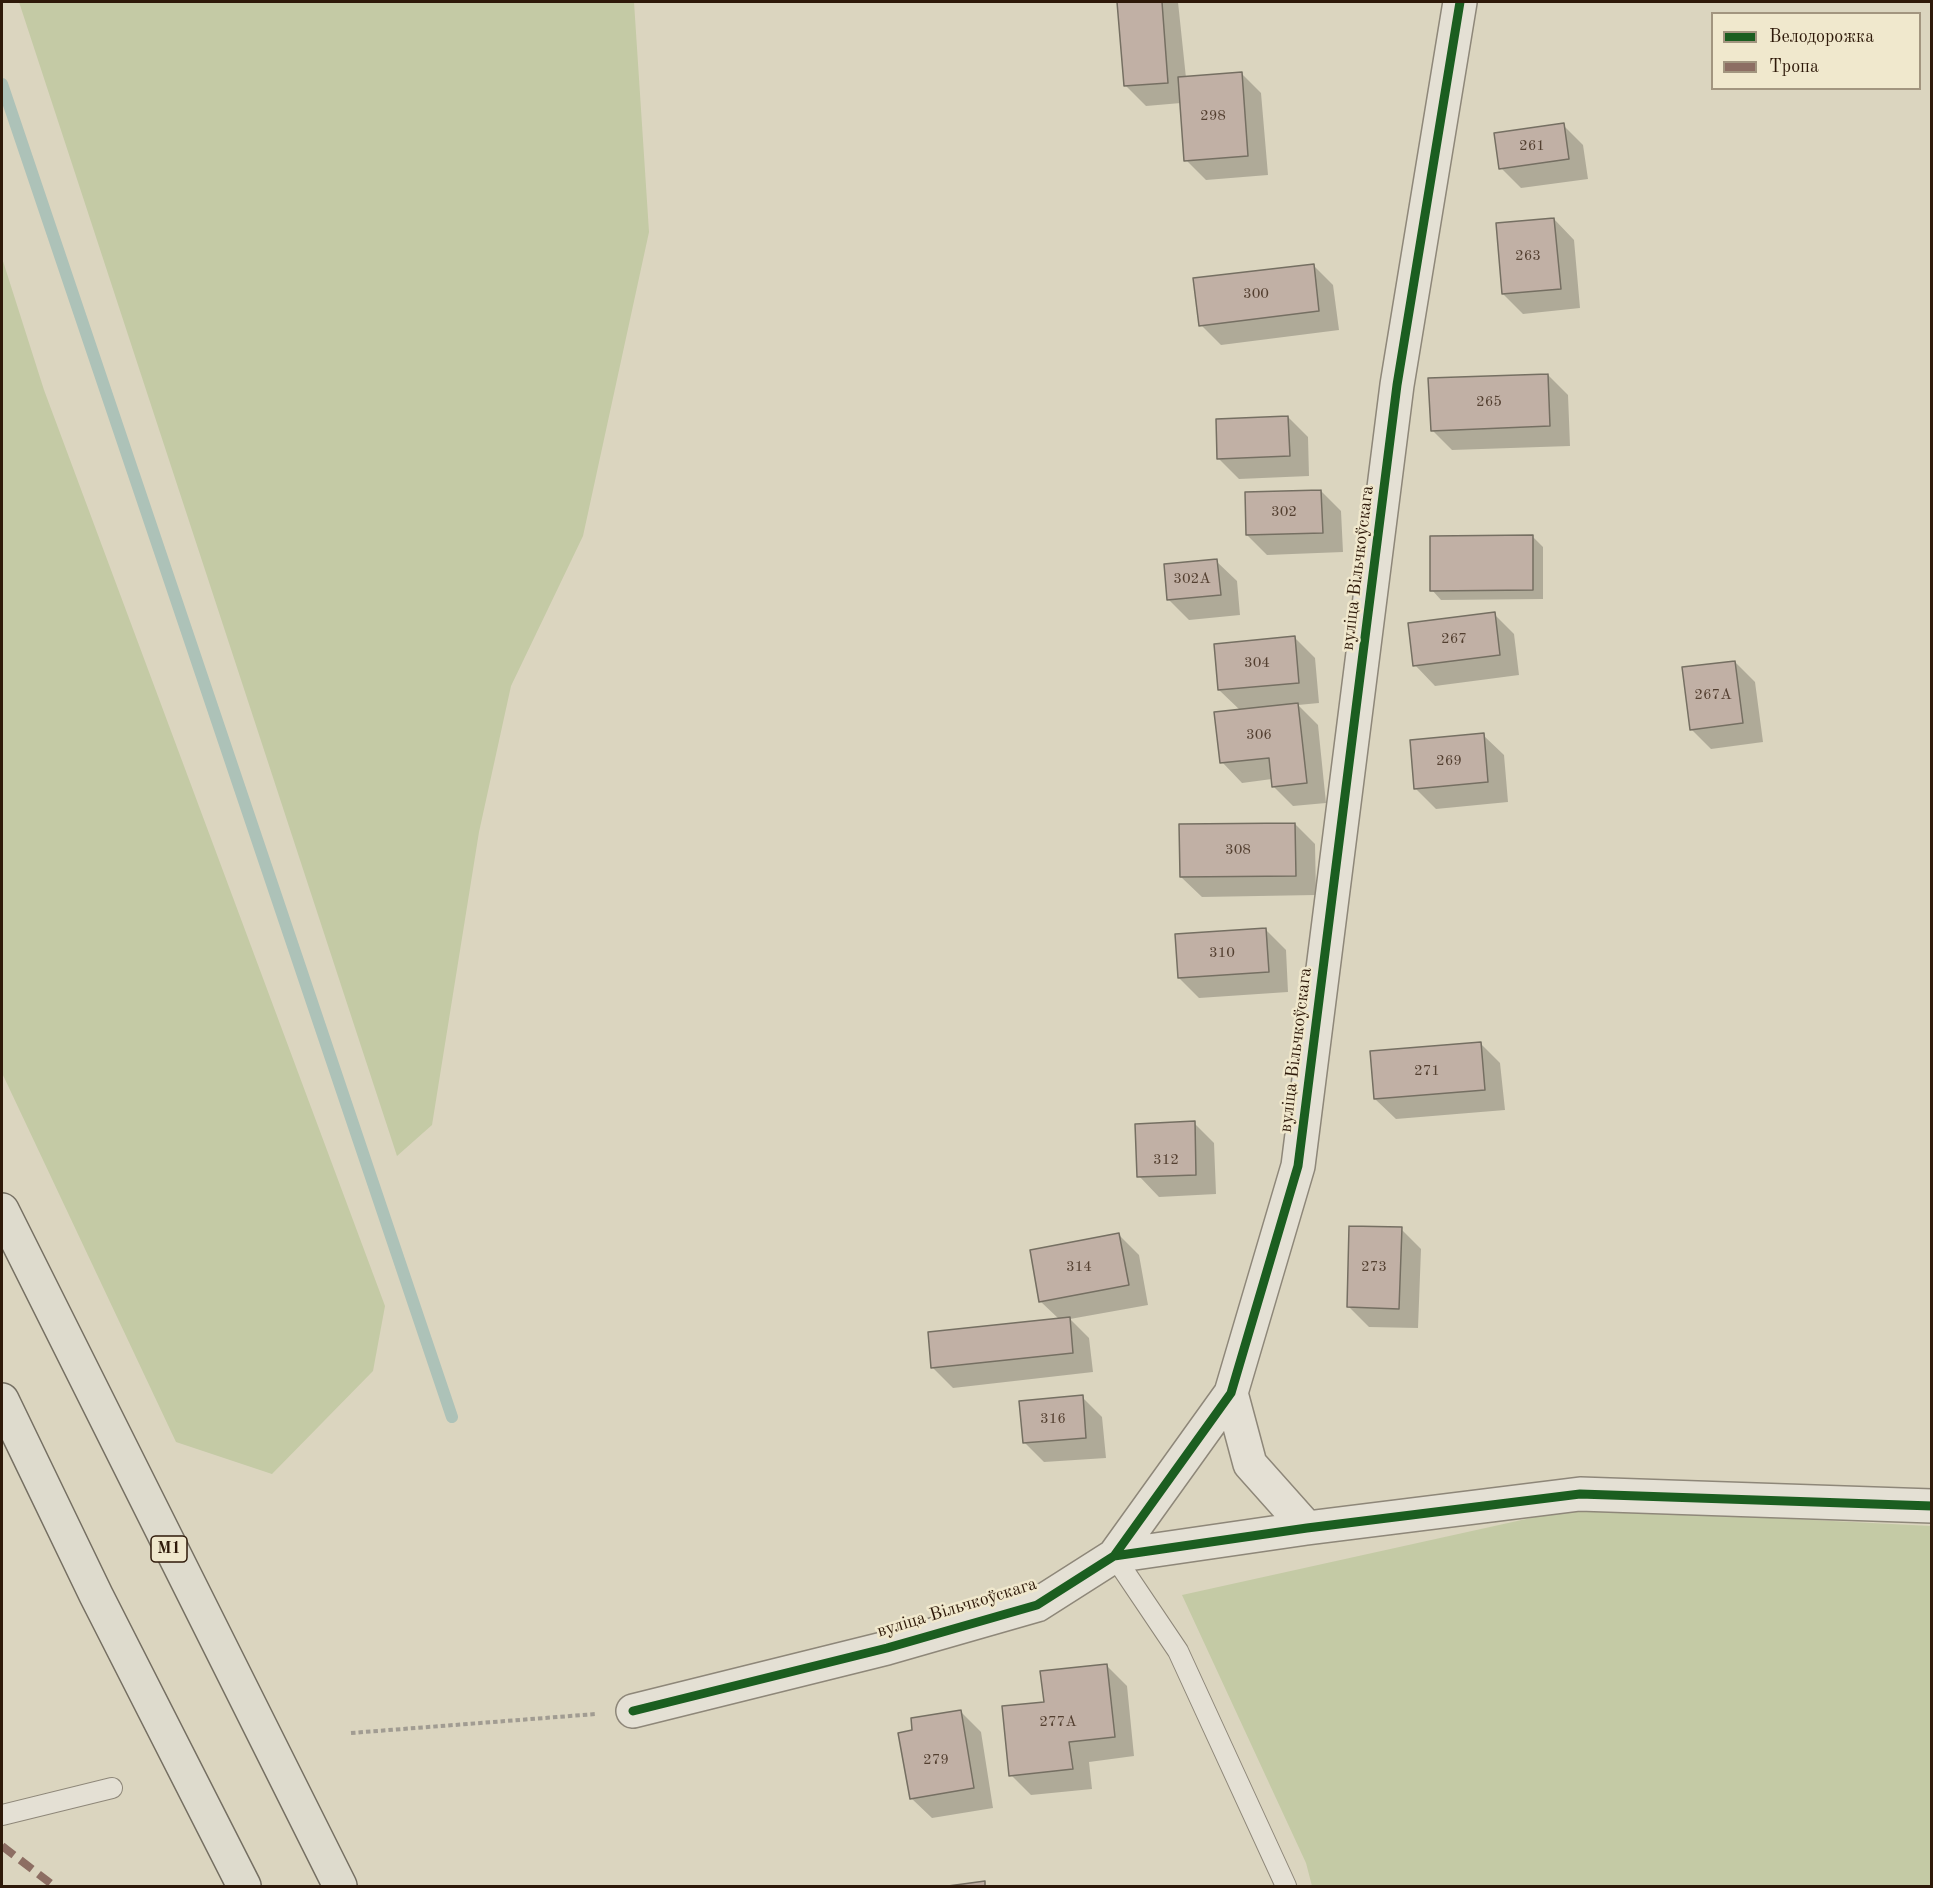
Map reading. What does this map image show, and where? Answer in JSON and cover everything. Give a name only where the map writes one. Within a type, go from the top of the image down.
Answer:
[{"type":"highway","name":"М1","points":[[2,1210],[340,1887]]},
{"type":"highway","points":[[2,1400],[96,1595],[244,1887]]},
{"type":"street","name":"вуліца Вільчкоўскага","points":[[633,1711],[887,1648],[1037,1605],[1114,1556],[1231,1393],[1298,1166],[1397,385],[1460,2]]},
{"type":"street","points":[[1231,1393],[1250,1464],[1307,1527]]},
{"type":"street","points":[[1114,1556],[1307,1527],[1580,1494],[1932,1506]]},
{"type":"lane","points":[[1114,1556],[1178,1651],[1286,1887]]},
{"type":"lane","points":[[2,1815],[112,1788]]},
{"type":"path","points":[[351,1733],[633,1711]]},
{"type":"green space","points":[[19,2],[634,2],[649,232],[583,536],[511,686],[479,832],[432,1125],[397,1156]]},
{"type":"green space","points":[[2,258],[44,390],[385,1306],[373,1371],[272,1474],[176,1442],[2,1073]]},
{"type":"green space","points":[[1576,1508],[1931,1526],[1931,1886],[1312,1886],[1306,1863],[1182,1595]]},
{"type":"building","points":[[1117,2],[1162,2],[1168,83],[1124,86]]},
{"type":"building","points":[[1242,72],[1248,156],[1184,161],[1178,77]]},
{"type":"building","points":[[1564,123],[1569,159],[1499,169],[1494,133]]},
{"type":"building","points":[[1554,218],[1561,289],[1502,294],[1496,223]]},
{"type":"building","points":[[1314,264],[1319,311],[1199,326],[1193,278]]},
{"type":"building","points":[[1548,374],[1550,426],[1431,431],[1428,378]]},
{"type":"building","points":[[1288,416],[1290,456],[1217,459],[1216,419]]},
{"type":"building","points":[[1321,490],[1323,533],[1246,535],[1245,492]]},
{"type":"building","points":[[1533,535],[1533,590],[1430,591],[1430,536]]},
{"type":"building","points":[[1217,559],[1221,595],[1167,600],[1164,564]]},
{"type":"building","points":[[1495,612],[1500,655],[1413,666],[1408,623]]},
{"type":"building","points":[[1295,636],[1299,683],[1218,690],[1214,644]]},
{"type":"building","points":[[1735,661],[1743,723],[1690,730],[1682,667]]},
{"type":"building","points":[[1298,703],[1307,783],[1272,787],[1269,758],[1220,763],[1214,712]]},
{"type":"building","points":[[1484,733],[1488,782],[1414,789],[1410,740]]},
{"type":"building","points":[[1295,823],[1296,876],[1180,877],[1179,824]]},
{"type":"building","points":[[1266,928],[1269,972],[1178,978],[1175,934]]},
{"type":"building","points":[[1481,1042],[1485,1090],[1374,1099],[1370,1051]]},
{"type":"building","points":[[1195,1121],[1196,1175],[1137,1177],[1135,1124]]},
{"type":"building","points":[[1349,1226],[1402,1227],[1399,1309],[1347,1307]]},
{"type":"building","points":[[1119,1233],[1129,1285],[1039,1302],[1030,1250]]},
{"type":"building","points":[[1070,1317],[1073,1353],[931,1368],[928,1332]]},
{"type":"building","points":[[1083,1395],[1086,1438],[1023,1443],[1019,1401]]},
{"type":"building","points":[[1107,1664],[1115,1737],[1069,1742],[1073,1769],[1009,1776],[1002,1706],[1044,1702],[1040,1671]]},
{"type":"building","points":[[961,1710],[974,1788],[910,1799],[898,1733],[912,1730],[911,1718]]},
{"type":"building","points":[[985,1881],[985,1886],[948,1886]]},
{"type":"waterway","points":[[2,84],[452,1417]]},
{"type":"marked path","points":[[2,1846],[54,1886]]},
{"type":"cycle path","points":[[633,1711],[887,1648],[1037,1605],[1114,1556],[1231,1393],[1298,1166],[1397,385],[1460,2]]},
{"type":"cycle path","points":[[1114,1556],[1307,1528],[1580,1494],[1932,1506]]}]
